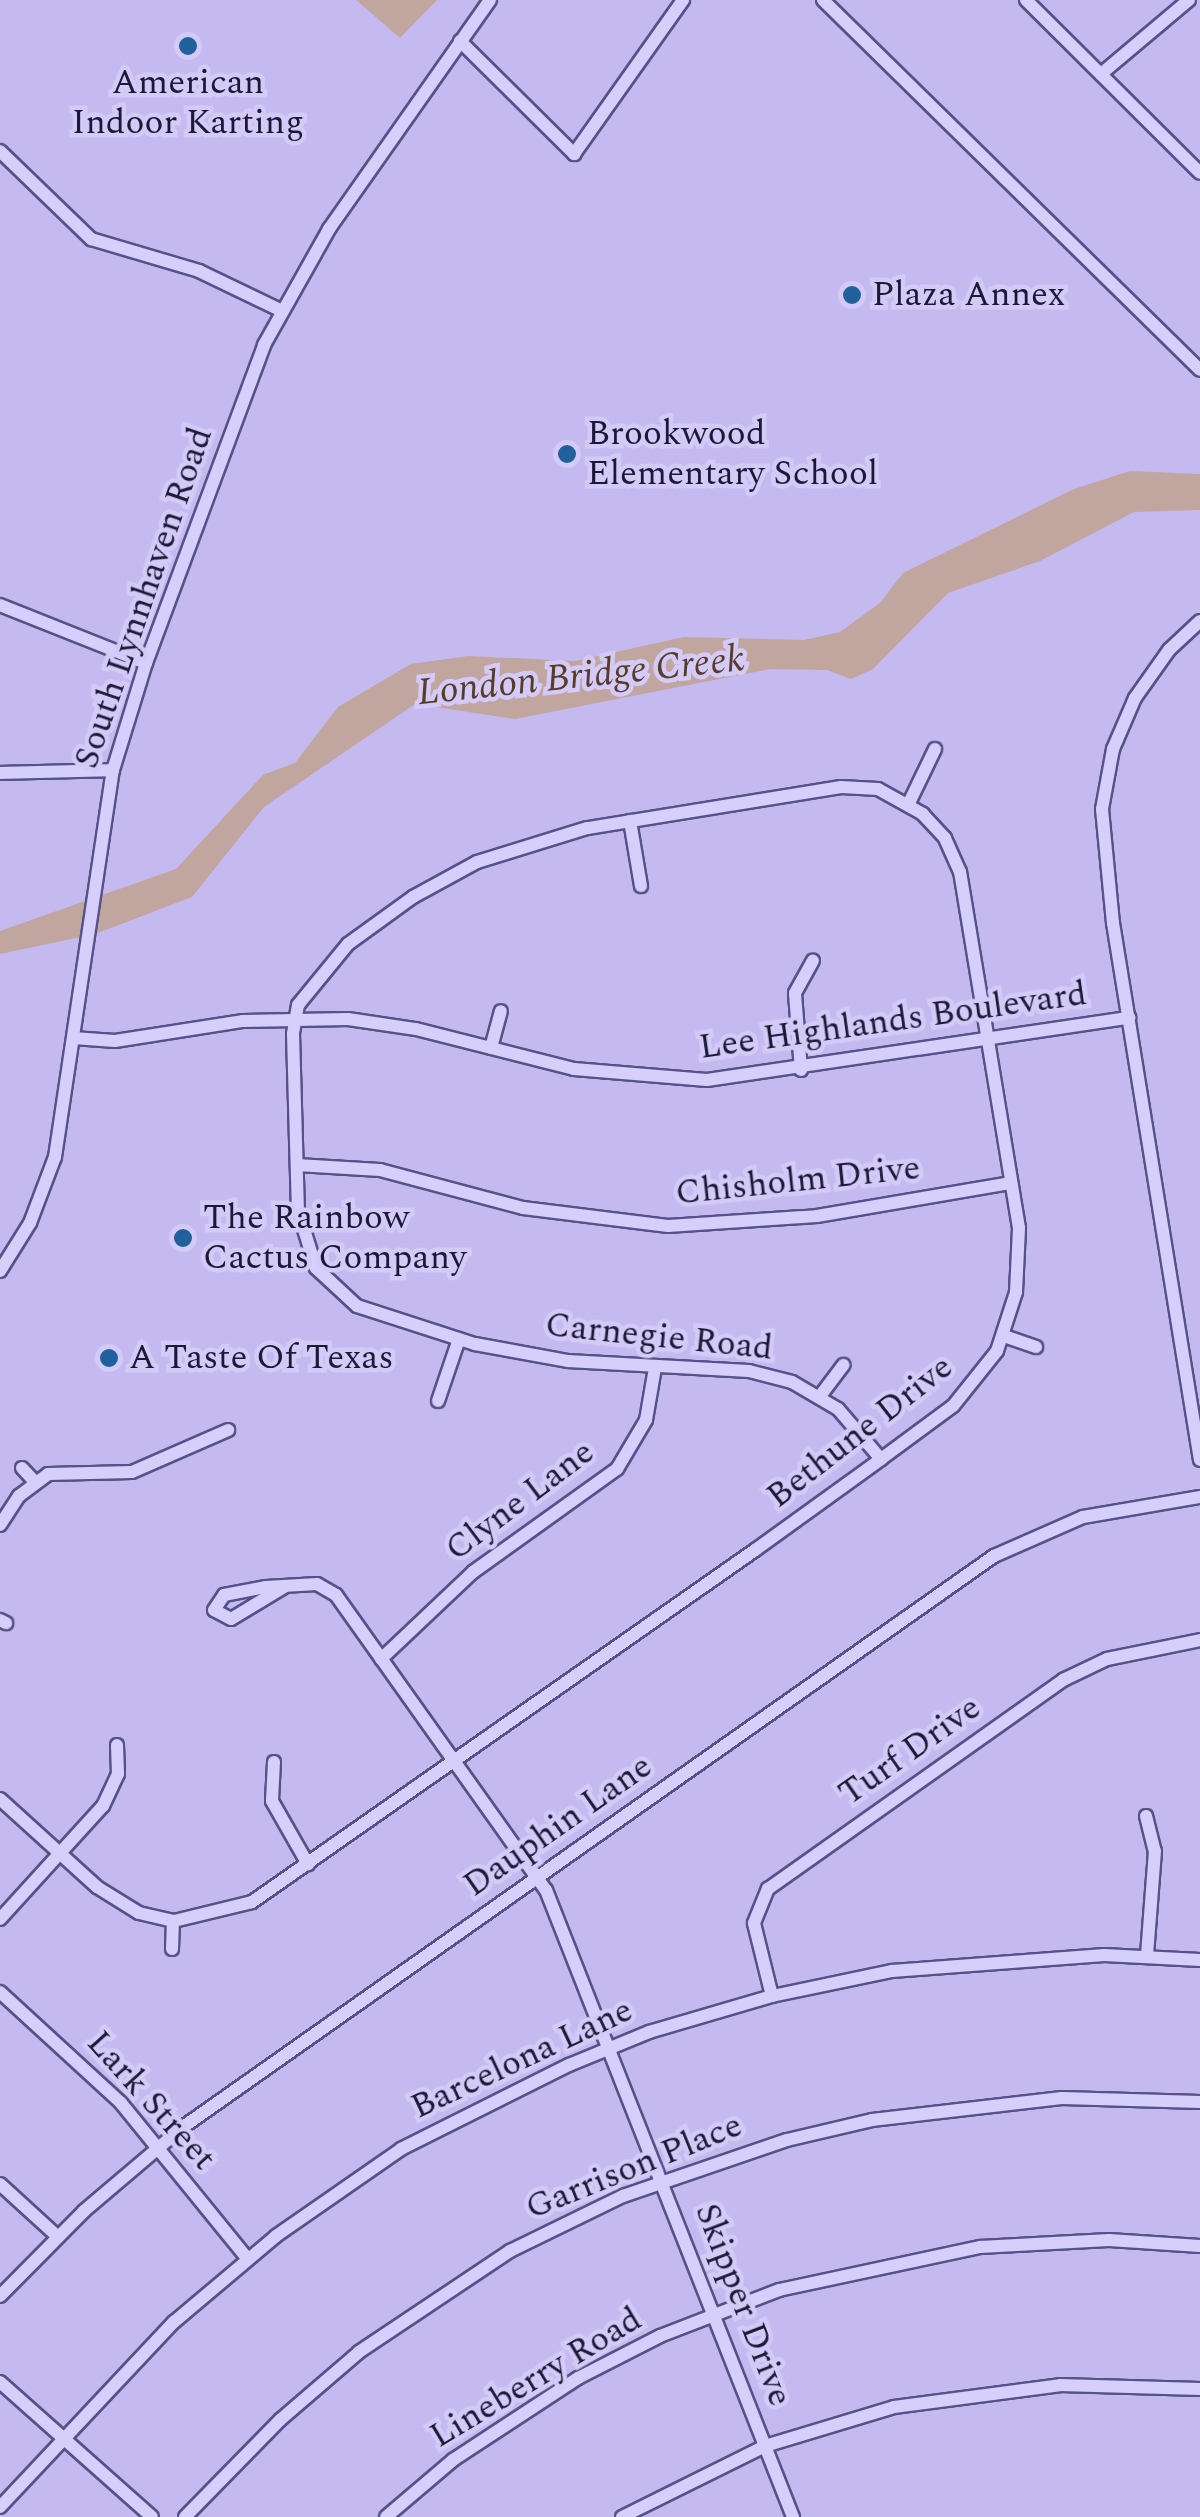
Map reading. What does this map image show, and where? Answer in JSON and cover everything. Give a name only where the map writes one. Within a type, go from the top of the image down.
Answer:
[{"type":"street","name":"South Lynnhaven Road","points":[[0,1271],[44,1194],[73,1038],[92,890],[113,770],[146,663],[280,310],[490,0]]},
{"type":"street","points":[[460,41],[574,154],[683,0]]},
{"type":"street","points":[[823,0],[1196,369]]},
{"type":"street","points":[[1026,0],[1200,172]]},
{"type":"street","points":[[1101,74],[1190,0]]},
{"type":"street","points":[[0,151],[82,234],[199,271],[280,310]]},
{"type":"street","points":[[0,606],[146,663]]},
{"type":"street","points":[[1200,621],[1151,673],[1113,749],[1102,809],[1114,923],[1200,1460]]},
{"type":"street","points":[[909,803],[935,749]]},
{"type":"street","points":[[0,773],[113,770]]},
{"type":"street","name":"Bethune Drive","points":[[173,1921],[233,1910],[308,1864],[881,1459],[970,1390],[1004,1336],[1019,1271],[1011,1183],[960,872],[945,838],[909,803],[878,789],[841,787],[630,821],[520,846],[444,878],[337,955],[307,987],[295,1018]]},
{"type":"street","points":[[630,821],[641,886]]},
{"type":"street","points":[[801,1070],[796,993],[813,961]]},
{"type":"street","points":[[491,1048],[501,1012]]},
{"type":"street","name":"Lee Highlands Boulevard","points":[[73,1038],[115,1041],[295,1018],[386,1023],[627,1076],[707,1080],[801,1070],[1129,1018]]},
{"type":"street","name":"Carnegie Road","points":[[295,1018],[302,1236],[328,1283],[374,1314],[459,1339],[568,1361],[750,1370],[820,1396],[881,1459]]},
{"type":"street","name":"Chisholm Drive","points":[[297,1165],[380,1170],[522,1208],[668,1226],[817,1216],[1011,1183]]},
{"type":"street","points":[[1004,1336],[1036,1347]]},
{"type":"street","points":[[438,1401],[459,1339]]},
{"type":"street","points":[[820,1396],[843,1365]]},
{"type":"street","name":"Clyne Lane","points":[[381,1658],[473,1572],[616,1469],[646,1420],[656,1368]]},
{"type":"street","points":[[0,1525],[34,1481],[62,1470],[132,1472],[228,1430]]},
{"type":"street","points":[[22,1468],[34,1481]]},
{"type":"street","name":"Dauphin Lane","points":[[0,2296],[57,2236],[158,2148],[1014,1544],[1083,1517],[1200,1497]]},
{"type":"street","points":[[284,1587],[231,1619],[214,1610],[224,1595],[284,1587]]},
{"type":"street","name":"Skipper Drive","points":[[284,1587],[327,1588],[381,1658],[560,1915],[793,2517]]},
{"type":"street","name":"Turf Drive","points":[[772,1996],[754,1923],[768,1889],[1063,1680],[1107,1659],[1200,1640]]},
{"type":"street","points":[[0,1919],[112,1791],[118,1744]]},
{"type":"street","points":[[274,1762],[272,1801],[308,1864]]},
{"type":"street","points":[[0,1799],[59,1854],[120,1902],[173,1921],[172,1949]]},
{"type":"street","points":[[1146,1816],[1155,1851],[1147,1956]]},
{"type":"street","name":"Barcelona Lane","points":[[0,2507],[174,2322],[248,2259],[401,2150],[612,2046],[772,1996],[952,1964],[1147,1956],[1200,1960]]},
{"type":"street","name":"Lark Street","points":[[0,1992],[99,2080],[248,2259]]},
{"type":"street","name":"Garrison Place","points":[[185,2517],[280,2420],[359,2352],[510,2251],[663,2180],[824,2130],[953,2107],[1062,2098],[1200,2102]]},
{"type":"street","points":[[0,2184],[57,2236]]},
{"type":"street","name":"Lineberry Road","points":[[386,2517],[492,2432],[609,2362],[714,2313],[854,2270],[980,2247],[1109,2240],[1200,2246]]},
{"type":"street","points":[[0,2382],[152,2517]]},
{"type":"street","points":[[622,2517],[765,2446],[946,2396],[1060,2386],[1200,2389]]},
{"type":"water","points":[[356,0],[437,0],[400,38]]},
{"type":"water","name":"London Bridge Creek","points":[[1130,471],[1200,474],[1200,510],[1134,512],[1040,561],[948,593],[873,669],[851,679],[827,670],[770,669],[515,719],[415,704],[264,807],[192,897],[95,934],[0,954],[0,931],[176,869],[263,775],[295,763],[338,707],[411,664],[468,656],[575,661],[684,637],[804,640],[840,632],[880,603],[903,573],[1074,489]]},
{"type":"place","name":"American Indoor Karting","points":[[188,46]]},
{"type":"place","name":"Plaza Annex","points":[[852,295]]},
{"type":"place","name":"Brookwood Elementary School","points":[[567,454]]},
{"type":"place","name":"The Rainbow Cactus Company","points":[[183,1238]]},
{"type":"place","name":"A Taste Of Texas","points":[[109,1358]]}]
